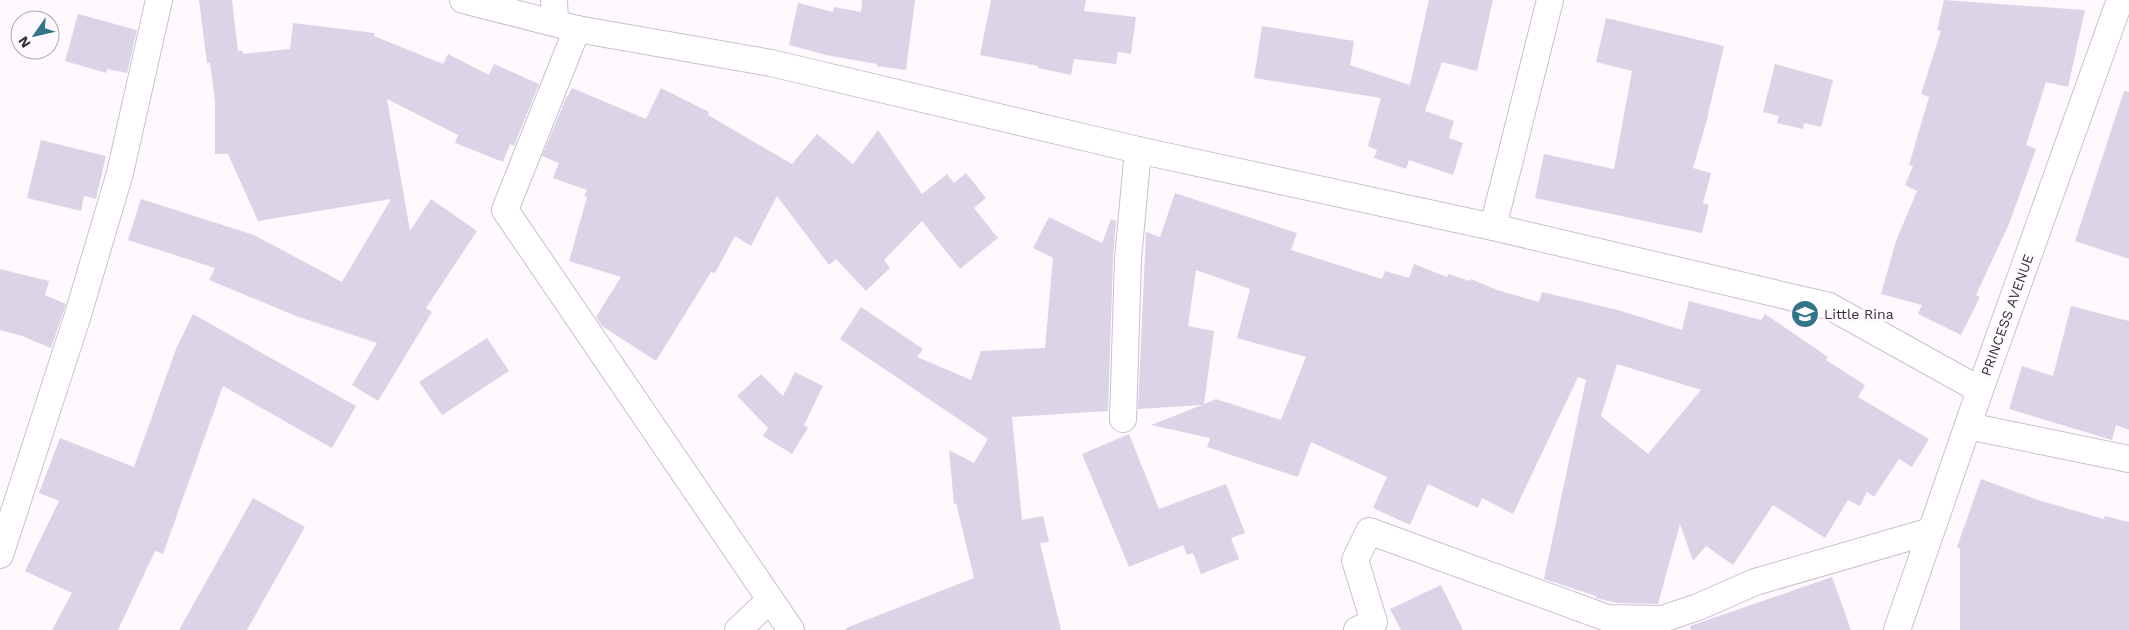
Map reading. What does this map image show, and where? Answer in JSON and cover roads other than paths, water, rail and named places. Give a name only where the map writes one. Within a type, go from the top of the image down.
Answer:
[{"type":"street","points":[[0,555],[120,173],[159,0]]},
{"type":"street","points":[[463,0],[562,17],[771,63],[1138,150],[1494,227],[1829,306],[1980,390]]},
{"type":"street","points":[[1494,227],[1550,0]]},
{"type":"street","name":"PRINCESS AVENUE","points":[[1897,630],[1980,390],[2120,0]]},
{"type":"street","points":[[562,17],[505,210],[791,630]]},
{"type":"street","points":[[1123,419],[1128,259],[1138,150]]},
{"type":"street","points":[[1968,426],[2129,459]]},
{"type":"street","points":[[1357,630],[1374,622],[1355,560],[1369,531],[1607,618],[1662,619],[1698,607],[1755,582],[1931,531]]},
{"type":"street","points":[[738,630],[770,600]]},
{"type":"place","name":"Little Rina","points":[[1805,314]]}]
